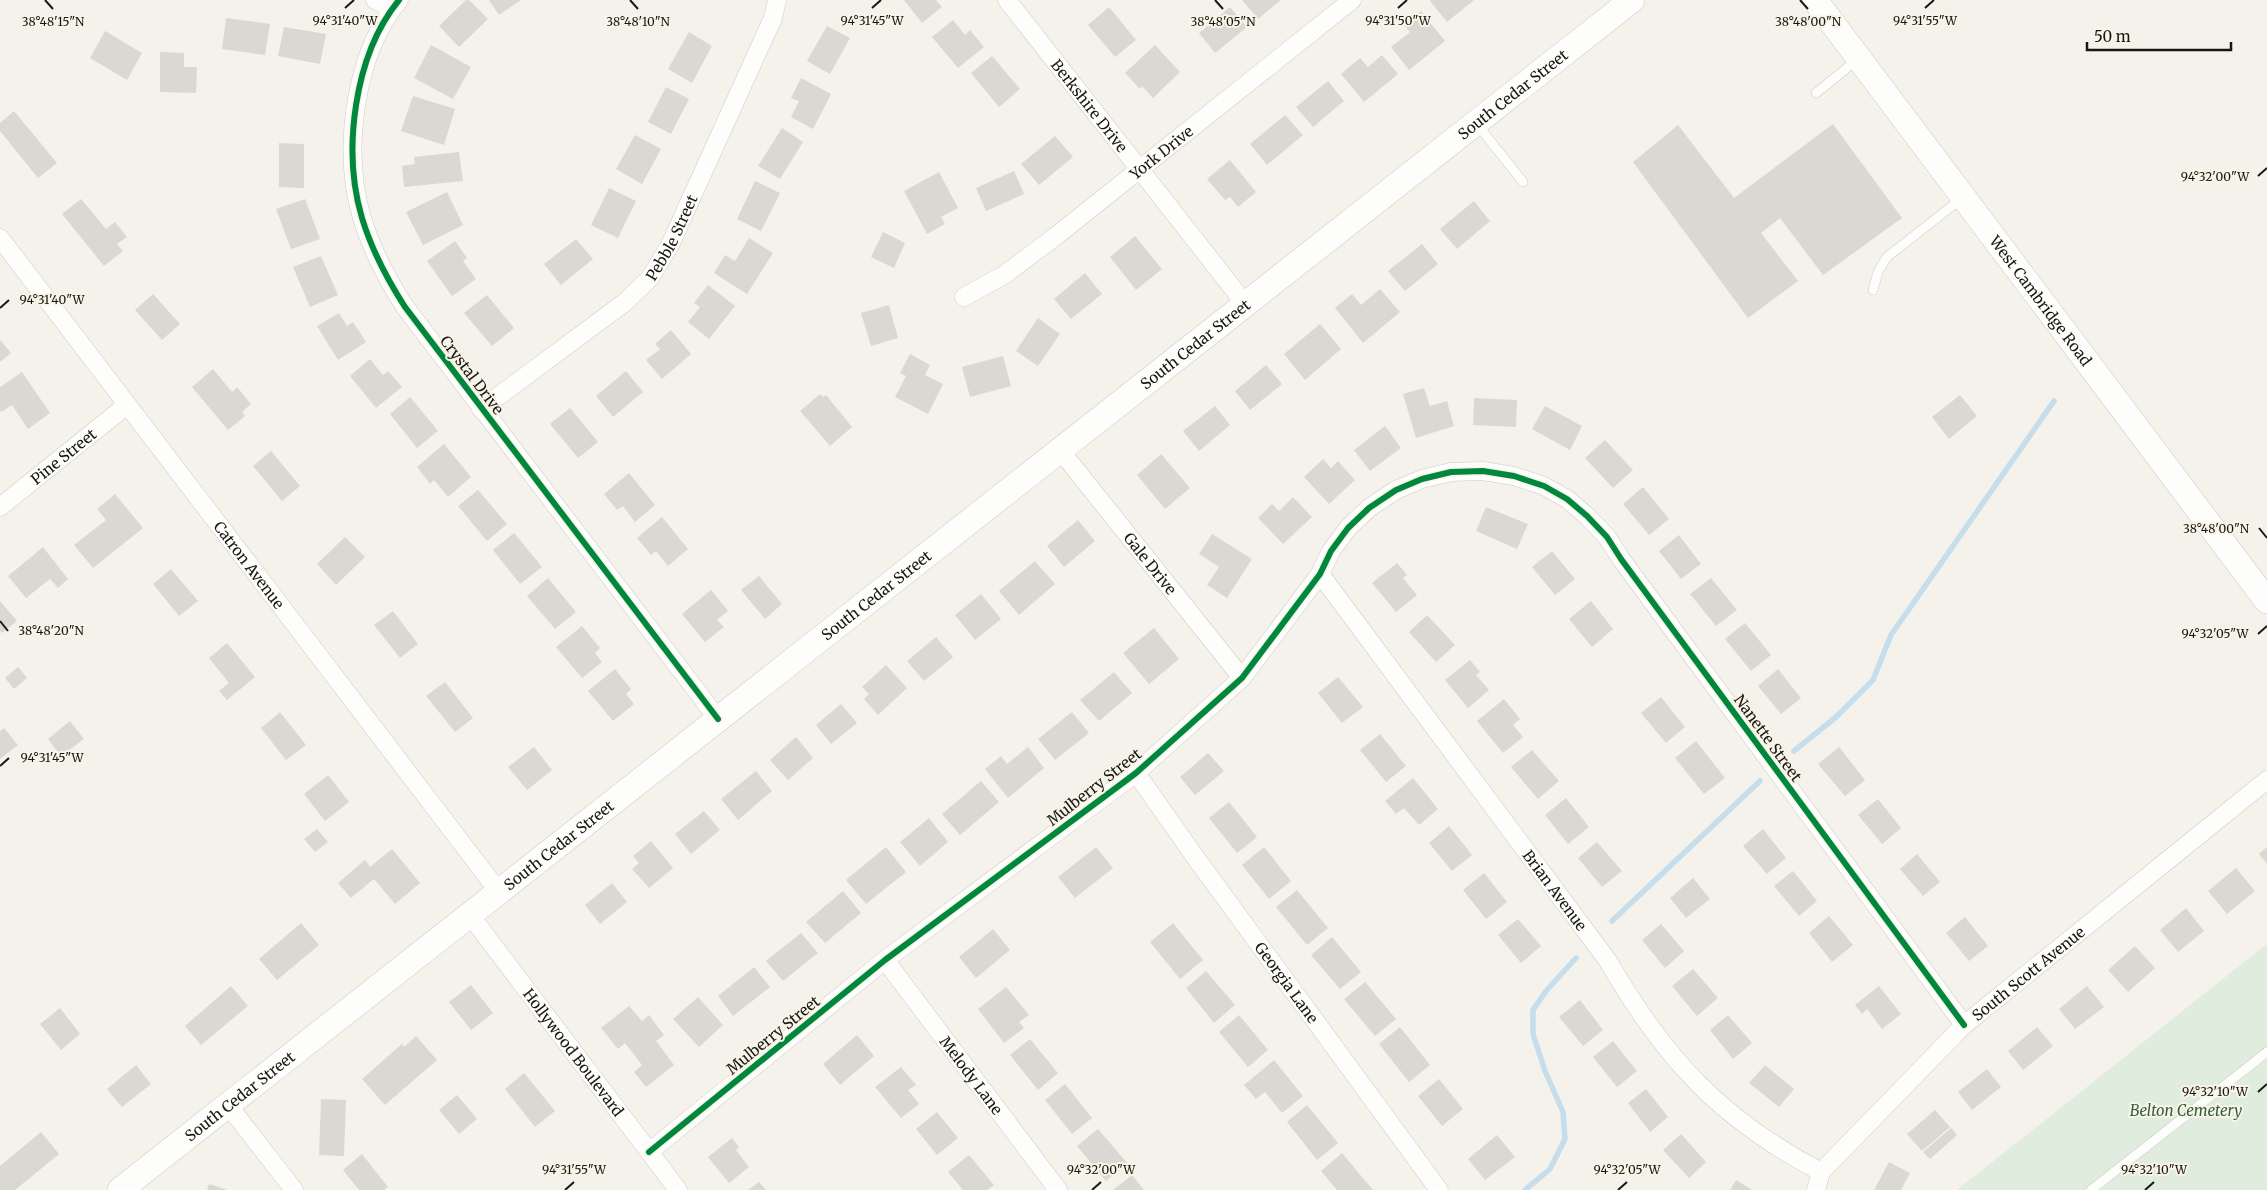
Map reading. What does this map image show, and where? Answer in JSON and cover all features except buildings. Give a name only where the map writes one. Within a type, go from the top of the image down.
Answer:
[{"type":"main road","name":"South Cedar Street","points":[[120,1190],[1632,0]]},
{"type":"main road","name":"West Cambridge Road","points":[[1815,0],[2267,601]]},
{"type":"street","points":[[375,0],[396,4]]},
{"type":"street","name":"Pebble Street","points":[[481,409],[624,303],[650,278],[679,227],[773,18],[777,0]]},
{"type":"street","name":"Berkshire Drive","points":[[1007,0],[1246,304]]},
{"type":"street","name":"York Drive","points":[[964,297],[1004,275],[1352,0]]},
{"type":"street","name":"Crystal Drive","points":[[396,4],[376,39],[364,70],[356,106],[353,143],[355,180],[362,217],[374,253],[391,286],[481,409],[718,719]]},
{"type":"street","name":"Catron Avenue","points":[[0,238],[499,892]]},
{"type":"street","name":"Pine Street","points":[[0,507],[128,405]]},
{"type":"street","name":"Gale Drive","points":[[1060,450],[1242,678]]},
{"type":"street","name":"Mulberry Street","points":[[649,1152],[885,960],[1136,773],[1242,678],[1320,574],[1331,551],[1348,528],[1369,508],[1396,490],[1422,479],[1451,472],[1483,471],[1514,476],[1536,483]]},
{"type":"street","name":"Nanette Street","points":[[1536,483],[1567,499],[1588,516],[1607,537],[1621,559],[1964,1025]]},
{"type":"street","name":"Brian Avenue","points":[[1320,574],[1608,961],[1633,1005],[1657,1039],[1689,1076],[1725,1110],[1757,1135],[1821,1172]]},
{"type":"street","name":"Georgia Lane","points":[[1136,773],[1198,861],[1439,1190]]},
{"type":"street","name":"South Scott Avenue","points":[[1816,1190],[1821,1172],[1964,1025],[2267,780]]},
{"type":"street","name":"Hollywood Boulevard","points":[[470,915],[678,1190]]},
{"type":"street","name":"Melody Lane","points":[[885,960],[1058,1190]]},
{"type":"street","points":[[228,1105],[294,1190]]},
{"type":"lane","points":[[1816,94],[1859,58]]},
{"type":"lane","points":[[1476,123],[1523,182]]},
{"type":"lane","points":[[1873,290],[1878,272],[1888,257],[1964,197]]},
{"type":"lane","points":[[2091,1190],[2267,1052]]},
{"type":"green space","name":"Belton Cemetery","points":[[2267,944],[2267,1190],[1957,1190]]},
{"type":"waterway","points":[[1794,751],[1836,717],[1873,680],[1891,635],[2054,401]]},
{"type":"waterway","points":[[1612,921],[1760,781]]},
{"type":"waterway","points":[[1525,1190],[1550,1169],[1565,1139],[1563,1112],[1545,1071],[1533,1034],[1533,1010],[1546,991],[1576,958]]},
{"type":"cycle path","points":[[399,0],[384,22],[371,48],[362,75],[356,104],[353,134],[356,192],[362,218],[375,253],[405,307],[718,719]]},
{"type":"cycle path","points":[[649,1152],[885,960],[1136,773],[1242,678],[1320,574],[1331,551],[1348,528],[1369,508],[1396,490],[1422,479],[1451,472],[1483,471],[1514,476],[1544,486],[1567,499],[1607,537],[1621,559],[1964,1025]]}]
